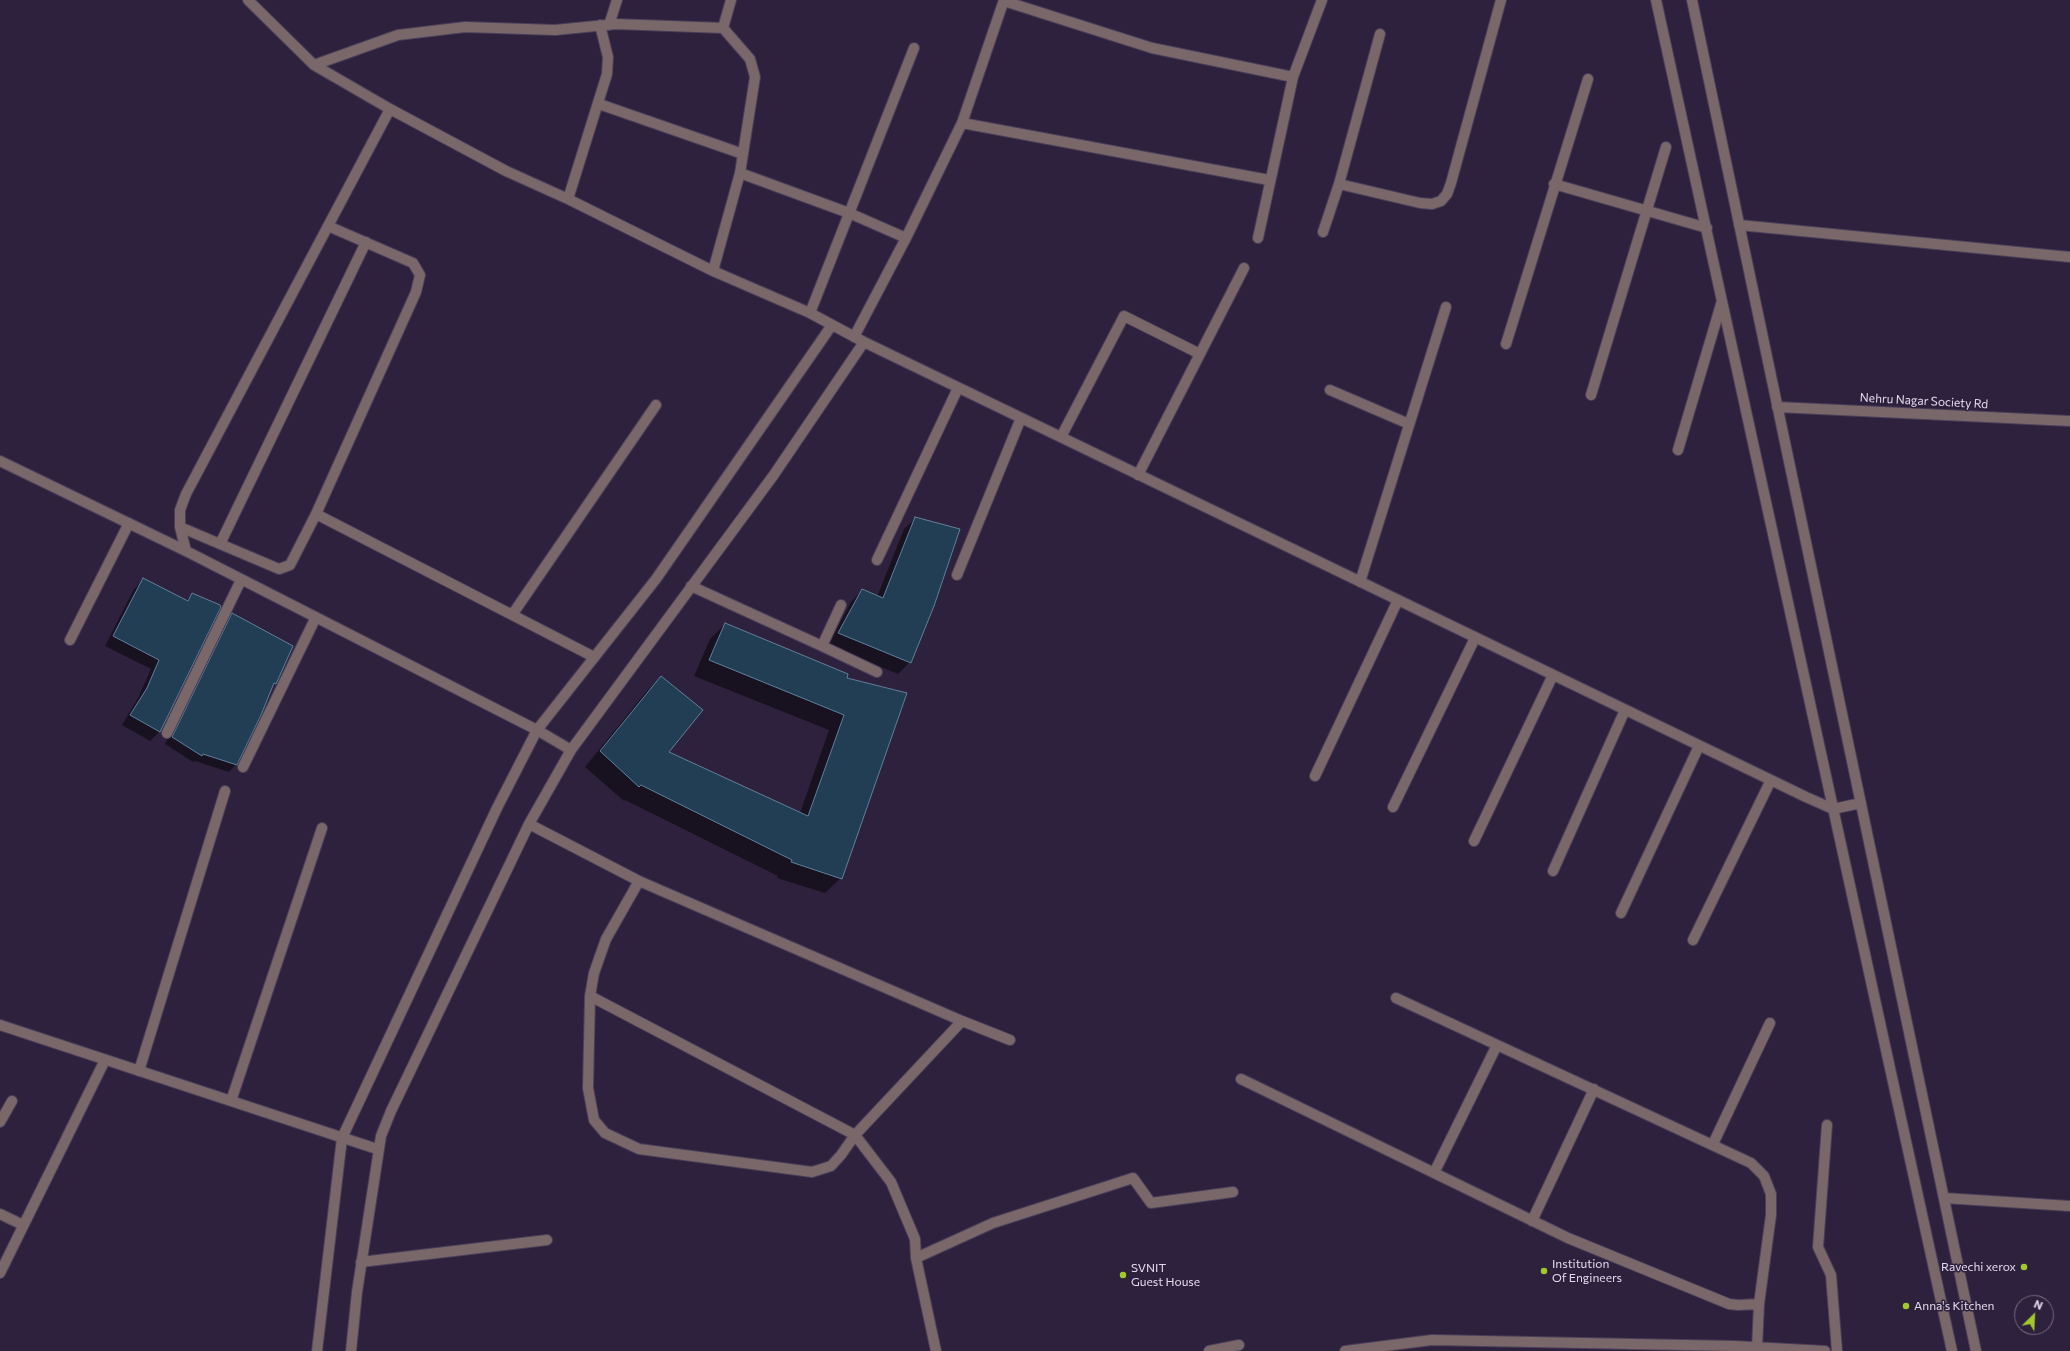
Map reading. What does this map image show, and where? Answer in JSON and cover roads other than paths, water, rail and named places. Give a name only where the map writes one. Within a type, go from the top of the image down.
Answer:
[{"type":"street","points":[[248,0],[314,65],[390,109],[506,171],[568,199],[713,271],[810,313],[854,337],[958,388],[1833,810],[1861,803]]},
{"type":"street","points":[[568,199],[599,104],[608,66],[604,25],[617,0]]},
{"type":"street","points":[[722,28],[731,0]]},
{"type":"street","points":[[854,337],[906,238],[962,123],[1004,0],[1152,48],[1293,77]]},
{"type":"street","points":[[1258,238],[1293,77],[1320,0]]},
{"type":"street","points":[[1339,184],[1420,203],[1432,204],[1441,201],[1447,194],[1451,183],[1501,0]]},
{"type":"street","points":[[1656,0],[1952,1351]]},
{"type":"street","points":[[1692,0],[1976,1351]]},
{"type":"street","points":[[314,65],[398,35],[465,28],[554,30],[604,25],[722,28],[750,59],[755,77],[740,173],[713,271]]},
{"type":"street","points":[[1323,232],[1339,184],[1380,34]]},
{"type":"street","points":[[810,313],[914,48]]},
{"type":"street","points":[[1506,344],[1554,184],[1588,79]]},
{"type":"street","points":[[599,104],[743,154]]},
{"type":"street","points":[[186,552],[180,527],[180,510],[186,494],[390,109]]},
{"type":"street","points":[[962,123],[1270,180]]},
{"type":"street","points":[[1591,395],[1666,147]]},
{"type":"street","points":[[740,173],[849,213],[906,238]]},
{"type":"street","points":[[1554,184],[1707,228]]},
{"type":"street","points":[[1739,225],[2070,257]]},
{"type":"street","points":[[180,527],[279,569],[290,565],[316,514],[416,292],[420,275],[413,263],[328,226]]},
{"type":"street","points":[[220,544],[366,242]]},
{"type":"street","points":[[1138,475],[1244,268]]},
{"type":"street","points":[[1678,450],[1722,299]]},
{"type":"street","points":[[1360,582],[1446,308]]},
{"type":"street","points":[[1061,437],[1124,316],[1200,354]]},
{"type":"street","points":[[317,1351],[342,1138],[497,808],[537,730],[656,579],[832,324]]},
{"type":"street","points":[[351,1351],[361,1262],[378,1149],[391,1111],[529,824],[571,750],[772,476],[864,342]]},
{"type":"street","points":[[877,560],[958,388]]},
{"type":"street","points":[[1330,390],[1409,424]]},
{"type":"street","points":[[512,615],[656,405]]},
{"type":"street","name":"Nehru Nagar Society Rd","points":[[1777,407],[2070,420]]},
{"type":"street","points":[[957,575],[1021,418]]},
{"type":"street","points":[[0,462],[129,523],[537,730],[571,750]]},
{"type":"street","points":[[316,514],[594,657]]},
{"type":"street","points":[[70,640],[129,523]]},
{"type":"street","points":[[167,733],[241,580]]},
{"type":"street","points":[[691,586],[877,672]]},
{"type":"street","points":[[1315,776],[1398,600]]},
{"type":"street","points":[[822,646],[841,605]]},
{"type":"street","points":[[243,767],[316,618]]},
{"type":"street","points":[[1393,807],[1475,638]]},
{"type":"street","points":[[1474,841],[1553,675]]},
{"type":"street","points":[[1553,871],[1625,710]]},
{"type":"street","points":[[1621,913],[1699,746]]},
{"type":"street","points":[[1693,940],[1771,780]]},
{"type":"street","points":[[139,1071],[225,791]]},
{"type":"street","points":[[529,824],[639,881],[962,1021],[1010,1040]]},
{"type":"street","points":[[231,1101],[322,828]]},
{"type":"street","points":[[639,881],[606,939],[594,973],[590,996],[588,1088],[594,1120],[605,1133],[639,1149],[655,1153],[812,1172],[830,1166],[841,1155],[855,1134],[962,1021]]},
{"type":"street","points":[[590,996],[855,1134],[891,1182],[915,1238],[916,1258],[936,1351]]},
{"type":"street","points":[[1396,998],[1714,1144],[1751,1163],[1764,1176],[1771,1194],[1772,1215],[1759,1304],[1757,1348]]},
{"type":"street","points":[[1714,1144],[1770,1023]]},
{"type":"street","points":[[0,1025],[378,1149]]},
{"type":"street","points":[[1434,1173],[1497,1045]]},
{"type":"street","points":[[0,1273],[105,1060]]},
{"type":"street","points":[[1241,1079],[1568,1238],[1729,1304],[1738,1306],[1759,1304]]},
{"type":"street","points":[[1532,1221],[1594,1089]]},
{"type":"street","points":[[0,1122],[12,1101]]},
{"type":"street","points":[[1827,1125],[1818,1248],[1831,1275],[1837,1351]]},
{"type":"street","points":[[916,1258],[993,1223],[1133,1178],[1151,1203],[1233,1192]]},
{"type":"street","points":[[1944,1198],[2070,1206]]},
{"type":"street","points":[[0,1214],[23,1225]]},
{"type":"street","points":[[361,1262],[547,1240]]},
{"type":"street","points":[[1345,1351],[1432,1340],[1825,1351]]},
{"type":"street","points":[[1209,1351],[1240,1345]]},
{"type":"place","name":"Ravechi xerox","points":[[2024,1267]]},
{"type":"place","name":"Institution Of Engineers","points":[[1544,1271]]},
{"type":"place","name":"SVNIT Guest House","points":[[1123,1275]]},
{"type":"place","name":"Anna's Kitchen","points":[[1906,1306]]}]
